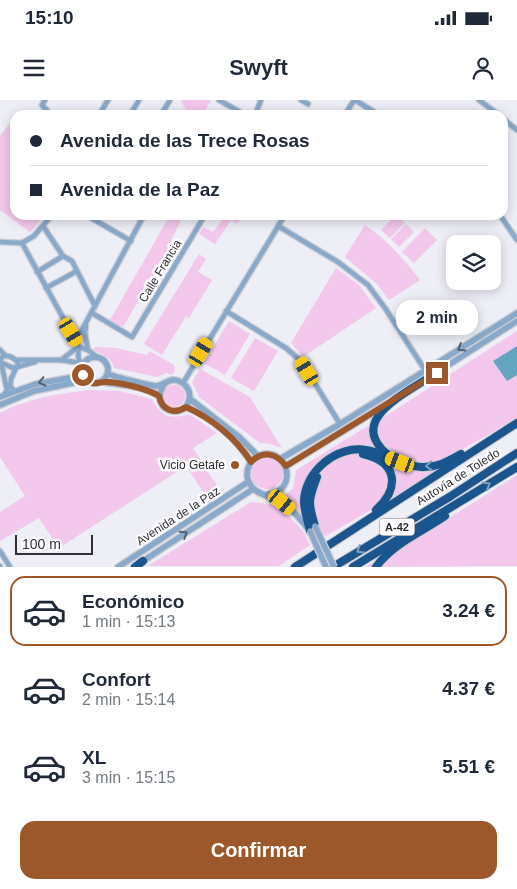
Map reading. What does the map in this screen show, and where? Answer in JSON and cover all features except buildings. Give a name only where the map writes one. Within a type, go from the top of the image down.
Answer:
[{"type":"highway","points":[[400,462],[382,450],[374,440],[372,428],[382,410],[428,373]]},
{"type":"highway","points":[[295,566],[517,423]]},
{"type":"highway","points":[[313,529],[304,501],[313,476],[326,461],[346,451],[363,449],[418,467],[436,466],[488,442]]},
{"type":"highway","name":"Autovía de Toledo","points":[[334,566],[451,496],[517,453]]},
{"type":"highway","points":[[313,529],[309,506],[318,476],[329,464],[343,456],[364,454],[374,457],[386,465],[392,476],[392,485],[389,495],[385,500],[359,525]]},
{"type":"highway","name":"Autovía de Toledo","points":[[353,566],[517,467]]},
{"type":"highway","points":[[376,566],[382,558],[444,517],[457,503]]},
{"type":"highway","points":[[135,566],[143,561]]},
{"type":"street","points":[[219,100],[236,110]]},
{"type":"street","points":[[301,100],[308,104]]},
{"type":"street","points":[[355,100],[371,110]]},
{"type":"street","points":[[480,100],[493,110]]},
{"type":"street","points":[[0,242],[22,243],[34,236],[48,220]]},
{"type":"street","points":[[95,220],[131,241]]},
{"type":"street","points":[[76,341],[142,220]]},
{"type":"street","name":"Calle Francia","points":[[92,313],[132,337],[202,220]]},
{"type":"street","points":[[183,383],[282,220]]},
{"type":"street","points":[[503,220],[517,240]]},
{"type":"street","points":[[43,226],[63,256],[72,261],[95,306]]},
{"type":"street","points":[[278,226],[338,262],[368,284],[428,373]]},
{"type":"street","points":[[22,243],[79,346],[88,350],[107,364],[108,374],[102,382]]},
{"type":"street","points":[[37,272],[63,256]]},
{"type":"street","points":[[46,288],[77,271]]},
{"type":"street","points":[[226,311],[286,348],[301,361],[340,424]]},
{"type":"street","points":[[286,466],[517,313]]},
{"type":"street","points":[[280,459],[517,321]]},
{"type":"street","points":[[86,322],[85,333],[88,350]]},
{"type":"street","points":[[61,360],[79,346]]},
{"type":"street","points":[[79,346],[77,355],[86,380]]},
{"type":"street","points":[[0,350],[6,356],[17,360],[61,360],[82,367]]},
{"type":"street","points":[[1,360],[3,356],[6,356]]},
{"type":"street","points":[[2,396],[36,384],[74,377],[89,359],[98,357]]},
{"type":"street","points":[[1,360],[8,367],[16,368],[42,361]]},
{"type":"street","points":[[1,360],[7,390],[2,396]]},
{"type":"street","points":[[14,391],[10,386],[18,364],[17,360]]},
{"type":"street","points":[[108,374],[118,378],[157,386],[171,380],[183,383],[189,389],[190,399],[186,407],[180,411],[172,411],[165,408],[160,402],[159,396],[165,384]]},
{"type":"street","points":[[0,405],[34,391],[86,380],[96,384],[102,382],[129,385],[153,392],[159,396]]},
{"type":"street","points":[[190,399],[239,436],[258,456]]},
{"type":"street","points":[[186,407],[205,417],[230,437],[251,462]]},
{"type":"street","points":[[265,495],[275,493],[282,488],[286,482],[287,474],[286,466],[280,459],[274,455],[266,454],[258,456],[247,468],[248,482],[253,489],[265,495],[282,502],[313,529],[334,566]]},
{"type":"street","name":"Avenida de la Paz","points":[[118,566],[248,482]]},
{"type":"street","name":"Avenida de la Paz","points":[[143,561],[253,489]]},
{"type":"street","points":[[313,529],[326,566]]},
{"type":"street","points":[[0,551],[10,566]]},
{"type":"shaded area","points":[[181,100],[211,100],[206,110],[186,110]]},
{"type":"shaded area","points":[[10,123],[10,217],[0,210],[0,136]]},
{"type":"shaded area","points":[[14,220],[41,220],[30,232]]},
{"type":"shaded area","points":[[167,220],[181,220],[171,240],[173,241],[123,327],[110,320]]},
{"type":"shaded area","points":[[222,220],[231,220],[215,244],[199,234],[203,227],[213,232]]},
{"type":"shaded area","points":[[231,220],[240,220],[237,224]]},
{"type":"shaded area","points":[[391,220],[402,220],[405,223],[390,238],[381,230]]},
{"type":"shaded area","points":[[406,224],[414,232],[399,247],[391,239]]},
{"type":"shaded area","points":[[365,225],[395,250],[420,280],[389,300],[377,284],[345,257]]},
{"type":"shaded area","points":[[425,228],[437,240],[414,263],[402,252]]},
{"type":"shaded area","points":[[199,254],[206,259],[198,272],[212,280],[189,318],[186,316],[162,355],[144,344]]},
{"type":"shaded area","points":[[336,268],[359,285],[376,308],[303,357],[291,343]]},
{"type":"shaded area","points":[[229,321],[250,334],[225,375],[204,363]]},
{"type":"shaded area","points":[[517,331],[517,418],[441,462],[409,462],[392,455],[383,446],[377,430],[381,419]]},
{"type":"shaded area","points":[[255,338],[278,351],[254,391],[231,378]]},
{"type":"shaded area","points":[[95,347],[116,348],[147,355],[150,351],[174,365],[175,372],[171,375],[167,373],[157,377],[114,368],[109,359],[93,350]]},
{"type":"shaded area","points":[[200,369],[250,397],[282,448],[260,443],[199,397],[192,382]]},
{"type":"shaded area","points":[[174,385],[182,388],[185,396],[182,404],[174,407],[166,404],[163,396],[166,388]]},
{"type":"shaded area","points":[[89,390],[120,391],[152,399],[159,410],[167,416],[176,417],[189,414],[217,433],[193,448],[219,489],[206,496],[186,466],[59,548],[39,518],[0,541],[0,512],[25,496],[0,457],[0,413],[32,400]]},
{"type":"shaded area","points":[[371,424],[370,436],[377,449],[407,468],[441,469],[326,536],[281,499],[293,488],[296,470]]},
{"type":"shaded area","points":[[267,457],[273,458],[278,462],[282,467],[282,479],[278,484],[273,488],[267,489],[261,488],[256,484],[252,479],[251,473],[252,467],[256,462],[261,458]]},
{"type":"shaded area","points":[[517,475],[517,566],[365,567],[419,537]]},
{"type":"shaded area","points":[[249,503],[279,506],[303,531],[310,545],[279,566],[148,566]]},
{"type":"water","points":[[517,346],[517,375],[507,381],[493,361]]},
{"type":"place","name":"Vicio Getafe","points":[[235,465]]},
{"type":"route","points":[[83,375],[86,380],[96,384],[102,382],[129,385],[153,392],[159,396],[160,402],[165,408],[172,411],[180,411],[186,407],[205,417],[230,437],[251,462],[254,458],[266,454],[274,455],[286,466],[437,373]]}]
